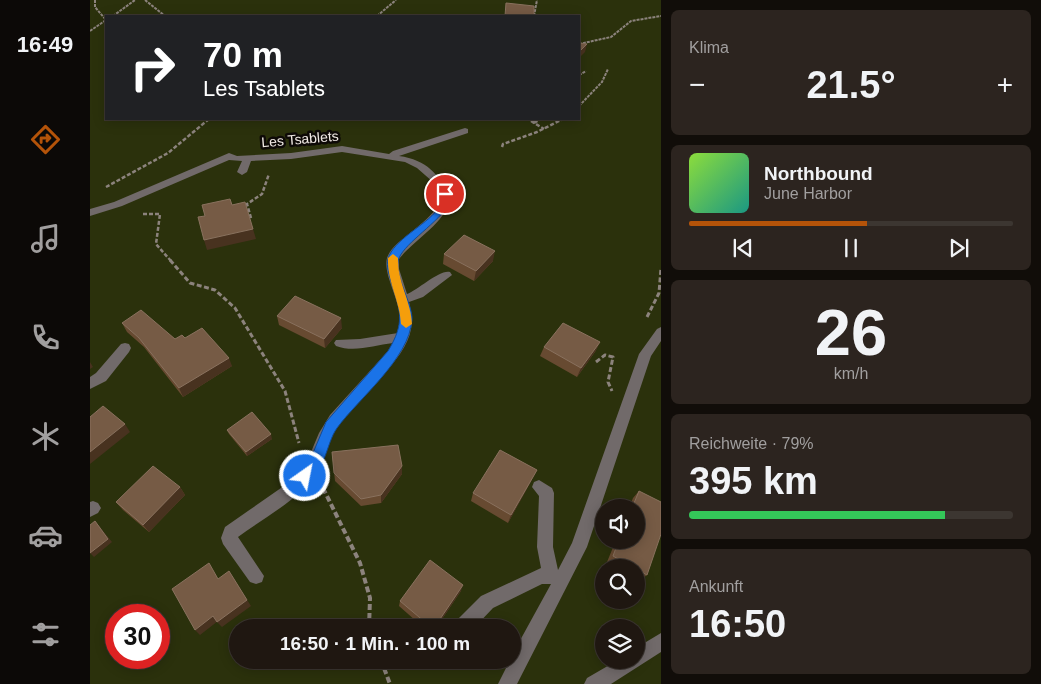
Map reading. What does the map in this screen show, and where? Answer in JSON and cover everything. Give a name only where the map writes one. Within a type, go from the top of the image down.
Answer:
[{"type":"street","points":[[390,158],[396,153],[465,131]]},
{"type":"street","name":"Les Tsablets","points":[[90,213],[118,204],[230,156],[235,159],[291,156],[342,149],[408,160],[437,180],[446,199],[443,208],[432,221],[404,245],[393,258],[393,269],[403,300],[406,321],[402,338],[392,354],[330,426],[312,468],[296,486],[231,532],[229,538],[256,576]]},
{"type":"street","points":[[242,172],[248,158]]},
{"type":"street","points":[[403,300],[419,294],[446,276]]},
{"type":"street","points":[[507,684],[557,578],[578,547],[645,354],[657,337]]},
{"type":"street","points":[[340,343],[360,344],[391,338],[402,338]]},
{"type":"street","points":[[90,384],[101,377],[125,348]]},
{"type":"street","points":[[539,487],[547,494],[546,557],[548,570],[557,578]]},
{"type":"street","points":[[470,619],[487,602],[542,576],[557,578]]},
{"type":"street","points":[[645,653],[661,642]]},
{"type":"street","points":[[593,684],[619,669]]},
{"type":"path","points":[[95,0],[95,6],[105,19]]},
{"type":"path","points":[[114,15],[135,0]]},
{"type":"path","points":[[146,0],[164,15]]},
{"type":"path","points":[[378,15],[396,0]]},
{"type":"path","points":[[534,15],[537,0]]},
{"type":"path","points":[[580,44],[611,37],[622,26],[631,21],[661,16]]},
{"type":"path","points":[[90,31],[105,21]]},
{"type":"path","points":[[580,105],[602,82],[608,69]]},
{"type":"path","points":[[580,74],[586,71]]},
{"type":"path","points":[[98,191],[168,153],[208,120]]},
{"type":"path","points":[[538,120],[532,122],[544,129]]},
{"type":"path","points":[[502,147],[503,144],[544,129],[561,120]]},
{"type":"path","points":[[242,172],[254,174],[268,172],[270,176],[262,194],[248,204],[251,218]]},
{"type":"path","points":[[140,214],[160,214],[156,244],[190,283],[215,290],[235,308],[285,391],[299,443],[360,563],[370,598],[369,619]]},
{"type":"path","points":[[657,337],[647,318],[659,293],[661,268]]},
{"type":"path","points":[[596,362],[605,355],[613,357],[608,382],[609,388],[617,397],[628,403]]},
{"type":"path","points":[[384,669],[390,684]]},
{"type":"green space","points":[[90,0],[661,0],[661,684],[90,684]]},
{"type":"building","points":[[506,3],[534,6],[534,15],[505,15]]},
{"type":"building","points":[[580,43],[587,44],[580,51]]},
{"type":"building","points":[[230,199],[232,205],[245,202],[253,229],[204,240],[198,217],[205,216],[202,205]]},
{"type":"building","points":[[464,235],[495,251],[476,271],[444,254]]},
{"type":"building","points":[[295,296],[341,318],[324,339],[277,316]]},
{"type":"building","points":[[141,310],[175,339],[182,335],[185,338],[202,328],[229,358],[179,388],[139,338],[122,323]]},
{"type":"building","points":[[563,323],[600,342],[581,368],[544,347]]},
{"type":"building","points":[[103,406],[125,424],[90,452],[90,417]]},
{"type":"building","points":[[252,412],[271,434],[246,452],[227,430]]},
{"type":"building","points":[[398,445],[402,466],[381,495],[361,499],[334,473],[332,452]]},
{"type":"building","points":[[500,450],[537,470],[511,515],[473,493]]},
{"type":"building","points":[[153,466],[180,487],[143,525],[116,502]]},
{"type":"building","points":[[639,491],[661,502],[661,534],[647,575],[645,574],[645,559],[618,559],[613,556],[616,549],[645,549],[645,499],[636,499]]},
{"type":"building","points":[[95,521],[108,539],[90,553],[90,525]]},
{"type":"building","points":[[430,560],[463,585],[440,619],[421,619],[400,601]]},
{"type":"building","points":[[209,563],[218,579],[229,571],[247,600],[217,622],[213,616],[195,630],[172,589]]},
{"type":"slow traffic","points":[[393,258],[392,263],[396,282],[406,310],[406,324]]},
{"type":"route","points":[[305,476],[318,457],[324,437],[330,426],[392,354],[402,338],[405,331],[406,310],[396,282],[392,263],[393,258],[396,252],[439,214],[446,203],[445,194]]}]
